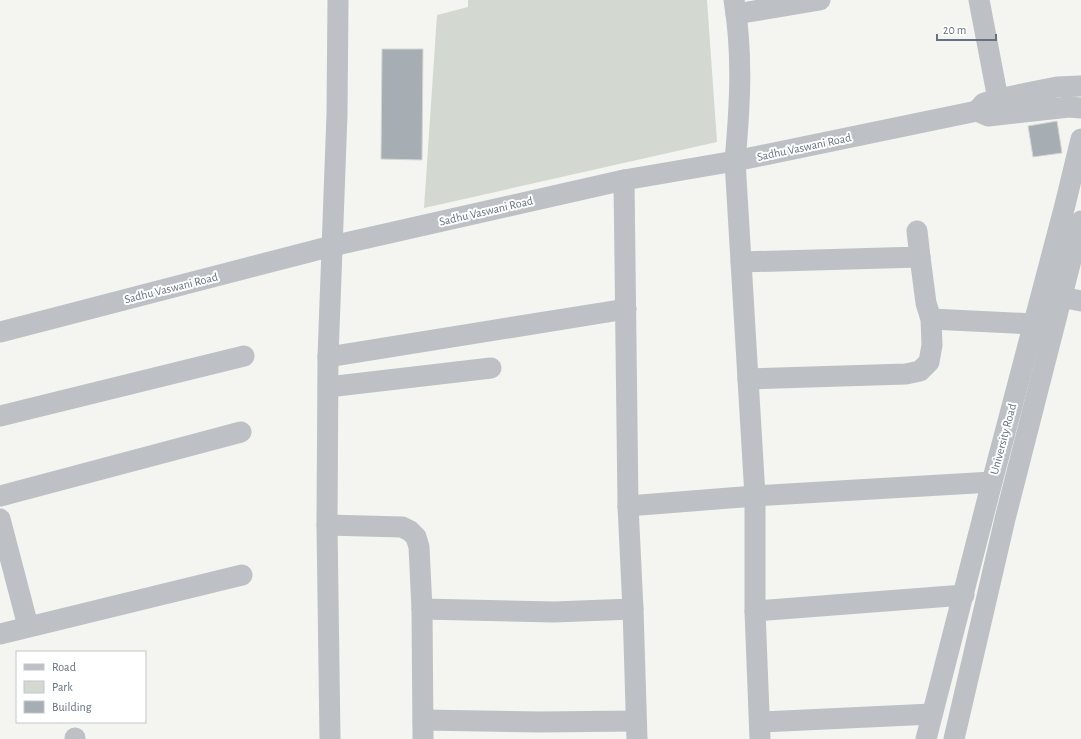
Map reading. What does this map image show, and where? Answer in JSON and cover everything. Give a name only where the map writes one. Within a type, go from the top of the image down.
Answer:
[{"type":"street","points":[[330,739],[327,525],[328,357],[337,114],[338,0]]},
{"type":"street","points":[[820,0],[735,7],[740,74],[740,108],[735,161],[755,496],[756,611],[760,730],[932,714]]},
{"type":"street","points":[[979,0],[998,99]]},
{"type":"street","points":[[1081,86],[1057,87],[998,99],[984,103],[977,111],[988,116],[1069,107],[1081,108]]},
{"type":"street","name":"Sadhu Vaswani Road","points":[[0,332],[332,246],[624,180],[735,161],[977,111]]},
{"type":"street","name":"University Road","points":[[926,739],[1081,138]]},
{"type":"street","points":[[327,525],[402,527],[416,536],[419,547],[422,609],[423,730],[540,722],[637,730],[628,506],[624,180]]},
{"type":"street","name":"University Road","points":[[954,739],[1005,519],[1071,299],[1081,221]]},
{"type":"street","points":[[748,379],[906,374],[920,371],[929,362],[932,345],[931,319],[926,303],[918,231]]},
{"type":"street","points":[[741,262],[920,257]]},
{"type":"street","points":[[328,357],[626,309]]},
{"type":"street","points":[[931,319],[1034,324]]},
{"type":"street","points":[[0,416],[244,356]]},
{"type":"street","points":[[328,387],[490,368]]},
{"type":"street","points":[[0,496],[241,432]]},
{"type":"street","points":[[628,506],[755,496],[992,482]]},
{"type":"street","points":[[0,519],[28,626]]},
{"type":"street","points":[[0,634],[242,575]]},
{"type":"street","points":[[756,611],[964,595]]},
{"type":"street","points":[[422,609],[554,612],[633,609]]},
{"type":"green space","points":[[468,0],[707,0],[717,142],[424,208],[437,15],[468,7]]},
{"type":"building","points":[[382,49],[423,49],[422,160],[381,159]]},
{"type":"building","points":[[1057,121],[1062,153],[1033,157],[1028,126]]}]
